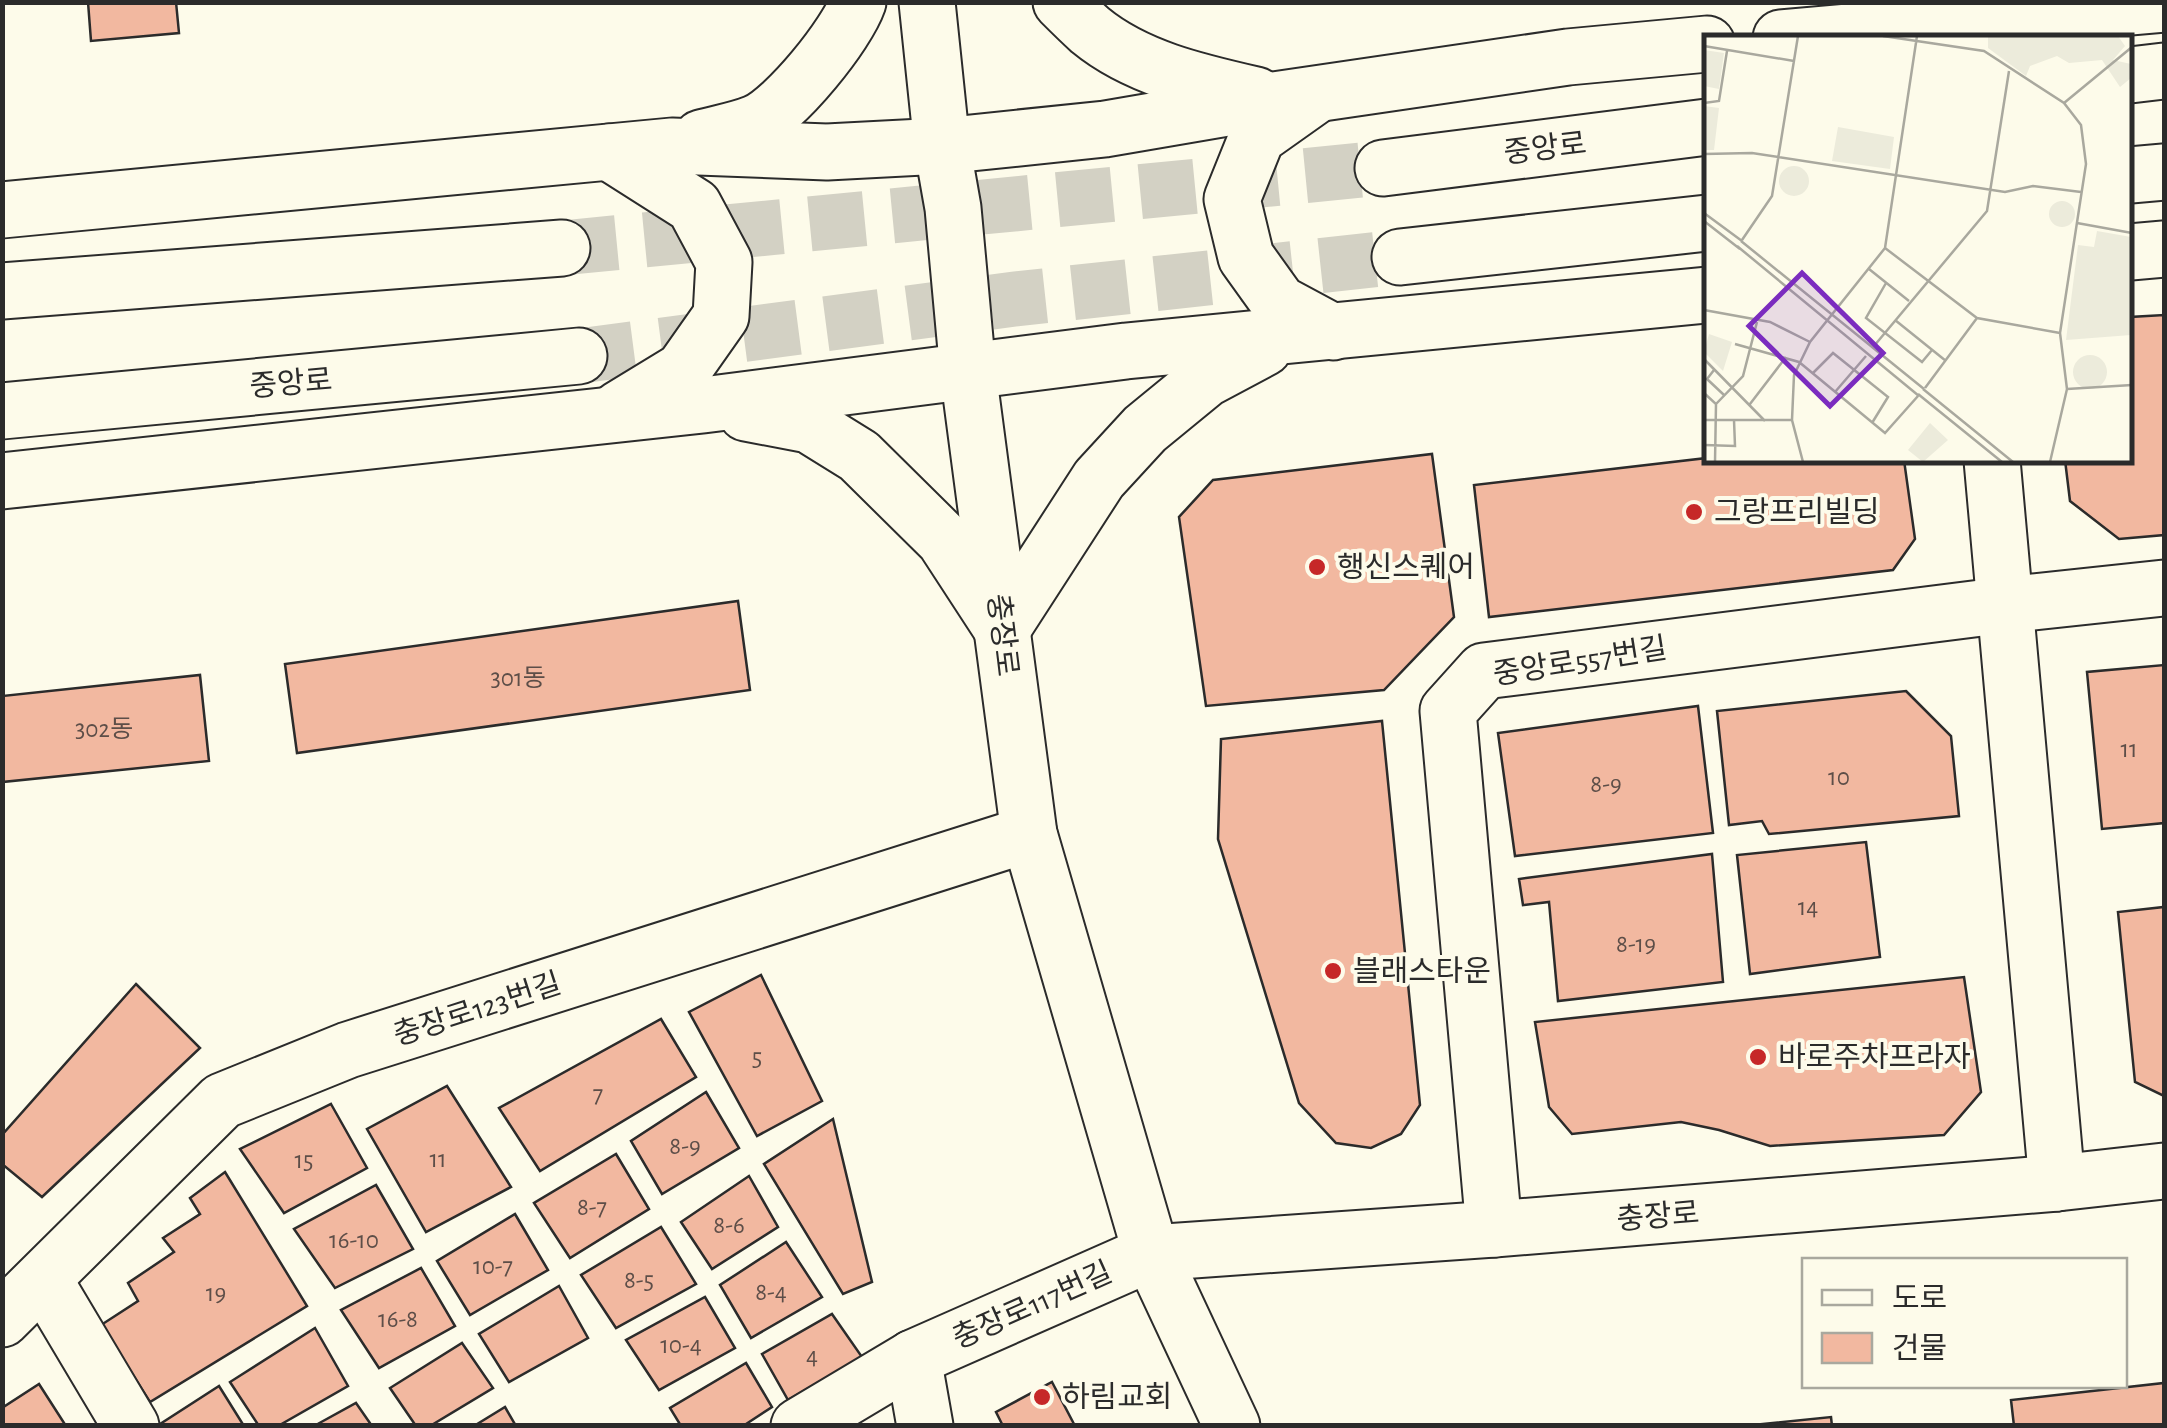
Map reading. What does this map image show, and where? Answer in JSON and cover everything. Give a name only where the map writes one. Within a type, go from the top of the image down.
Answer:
[{"type":"main road","points":[[672,146],[759,122],[805,82],[853,18],[858,2]]},
{"type":"main road","name":"충장로","points":[[927,2],[942,146],[953,208],[968,372],[1029,834],[1150,1253],[1232,1426]]},
{"type":"main road","points":[[1061,2],[1091,31],[1142,62],[1199,82],[1296,97]]},
{"type":"main road","points":[[1801,35],[1951,12],[2164,4]]},
{"type":"main road","points":[[2,210],[672,146],[827,152],[942,146],[1105,129],[1568,57],[1704,44]]},
{"type":"main road","points":[[2132,75],[2164,70]]},
{"type":"main road","points":[[1296,97],[1257,138],[1232,199],[1246,256],[1279,304],[1309,334]]},
{"type":"main road","name":"중앙로","points":[[1383,168],[1704,128]]},
{"type":"main road","points":[[608,416],[683,370],[721,316],[724,262],[694,206],[609,152]]},
{"type":"main road","points":[[2132,176],[2164,172]]},
{"type":"main road","points":[[1400,257],[1704,223]]},
{"type":"main road","points":[[2,291],[562,248]]},
{"type":"main road","points":[[2132,252],[2164,248]]},
{"type":"main road","points":[[2,481],[608,416],[1126,351],[1704,295]]},
{"type":"main road","points":[[703,405],[810,424],[859,456],[944,540],[1002,629],[1099,479],[1145,430],[1206,378],[1309,334]]},
{"type":"main road","name":"중앙로","points":[[2,411],[578,356]]},
{"type":"main road","points":[[1992,462],[2056,1183]]},
{"type":"main road","name":"중앙로557번길","points":[[1494,1229],[1448,711],[1484,670],[2005,604],[2164,588]]},
{"type":"main road","name":"충장로123번길","points":[[2,1319],[222,1102],[348,1050],[1029,834]]},
{"type":"main road","name":"충장로","points":[[1150,1253],[1494,1229],[2164,1171]]},
{"type":"main road","name":"충장로117번길","points":[[799,1426],[914,1358],[1150,1253]]},
{"type":"main road","points":[[44,1280],[131,1426]]},
{"type":"main road","name":"충장로117번길","points":[[914,1358],[925,1426]]},
{"type":"building","points":[[88,2],[176,2],[179,33],[91,41]]},
{"type":"building","points":[[2164,315],[2164,535],[2119,539],[2070,501],[2065,462],[2132,462],[2132,317]]},
{"type":"building","name":"행신스퀘어","points":[[1432,454],[1454,617],[1384,690],[1206,706],[1179,517],[1213,480]]},
{"type":"building","name":"그랑프리빌딩","points":[[1704,458],[1704,462],[1904,462],[1915,539],[1893,570],[1489,617],[1474,485]]},
{"type":"building","points":[[738,601],[750,690],[297,753],[285,664]]},
{"type":"building","points":[[2164,665],[2164,823],[2102,829],[2087,672]]},
{"type":"building","points":[[200,675],[209,761],[2,782],[2,696]]},
{"type":"building","points":[[1906,691],[1951,736],[1959,816],[1769,834],[1762,821],[1729,825],[1717,711]]},
{"type":"building","points":[[1698,706],[1713,833],[1515,856],[1498,733]]},
{"type":"building","name":"블래스타운","points":[[1382,721],[1420,1105],[1401,1134],[1371,1148],[1336,1143],[1299,1103],[1218,839],[1221,739]]},
{"type":"building","points":[[1866,842],[1880,957],[1750,974],[1737,855]]},
{"type":"building","points":[[1712,854],[1723,982],[1558,1001],[1549,902],[1523,905],[1519,879]]},
{"type":"building","points":[[2164,907],[2164,1096],[2135,1082],[2118,912]]},
{"type":"building","points":[[761,975],[822,1101],[757,1136],[689,1012]]},
{"type":"building","name":"바로주차프라자","points":[[1964,977],[1981,1092],[1944,1135],[1770,1146],[1681,1122],[1572,1134],[1549,1107],[1535,1022]]},
{"type":"building","points":[[136,984],[200,1048],[42,1197],[2,1164],[2,1135]]},
{"type":"building","points":[[661,1019],[696,1077],[540,1171],[499,1108]]},
{"type":"building","points":[[447,1086],[511,1187],[426,1232],[367,1129]]},
{"type":"building","points":[[706,1092],[739,1148],[662,1194],[631,1141]]},
{"type":"building","points":[[331,1104],[367,1168],[284,1213],[240,1149]]},
{"type":"building","points":[[833,1119],[872,1282],[843,1294],[764,1164]]},
{"type":"building","points":[[616,1154],[649,1209],[570,1258],[534,1203]]},
{"type":"building","points":[[225,1172],[307,1306],[150,1402],[101,1325],[138,1301],[128,1283],[174,1252],[163,1238],[200,1214],[190,1198]]},
{"type":"building","points":[[749,1176],[778,1227],[712,1269],[681,1222]]},
{"type":"building","points":[[376,1185],[413,1249],[335,1288],[294,1229]]},
{"type":"building","points":[[515,1214],[548,1270],[470,1315],[437,1261]]},
{"type":"building","points":[[661,1227],[696,1284],[616,1328],[581,1275]]},
{"type":"building","points":[[786,1242],[822,1297],[751,1338],[720,1285]]},
{"type":"building","points":[[421,1268],[455,1326],[379,1368],[341,1310]]},
{"type":"building","points":[[559,1286],[588,1338],[509,1382],[479,1334]]},
{"type":"building","points":[[705,1297],[735,1348],[659,1390],[626,1340]]},
{"type":"building","points":[[832,1314],[862,1357],[788,1400],[762,1354]]},
{"type":"building","points":[[315,1328],[348,1386],[278,1426],[259,1426],[230,1382]]},
{"type":"building","points":[[462,1343],[493,1388],[430,1426],[416,1426],[390,1388]]},
{"type":"building","points":[[746,1363],[772,1407],[743,1426],[681,1426],[670,1408]]},
{"type":"building","name":"하림교회","points":[[1052,1382],[1075,1426],[1003,1426],[996,1412]]},
{"type":"building","points":[[2164,1383],[2164,1426],[2014,1426],[2011,1400]]},
{"type":"building","points":[[39,1384],[66,1426],[2,1426],[2,1408]]},
{"type":"building","points":[[219,1386],[244,1426],[157,1426]]},
{"type":"building","points":[[356,1403],[372,1426],[314,1426]]},
{"type":"building","points":[[505,1407],[516,1426],[474,1426]]},
{"type":"building","points":[[1831,1417],[1832,1426],[1743,1426]]},
{"type":"tunnel","points":[[562,248],[1383,168]]},
{"type":"tunnel","points":[[579,356],[1015,299],[1400,257]]},
{"type":"place","name":"그랑프리빌딩","points":[[1694,512]]},
{"type":"place","name":"행신스퀘어","points":[[1317,567]]},
{"type":"place","name":"블래스타운","points":[[1333,971]]},
{"type":"place","name":"바로주차프라자","points":[[1758,1057]]},
{"type":"place","name":"하림교회","points":[[1042,1397]]}]
